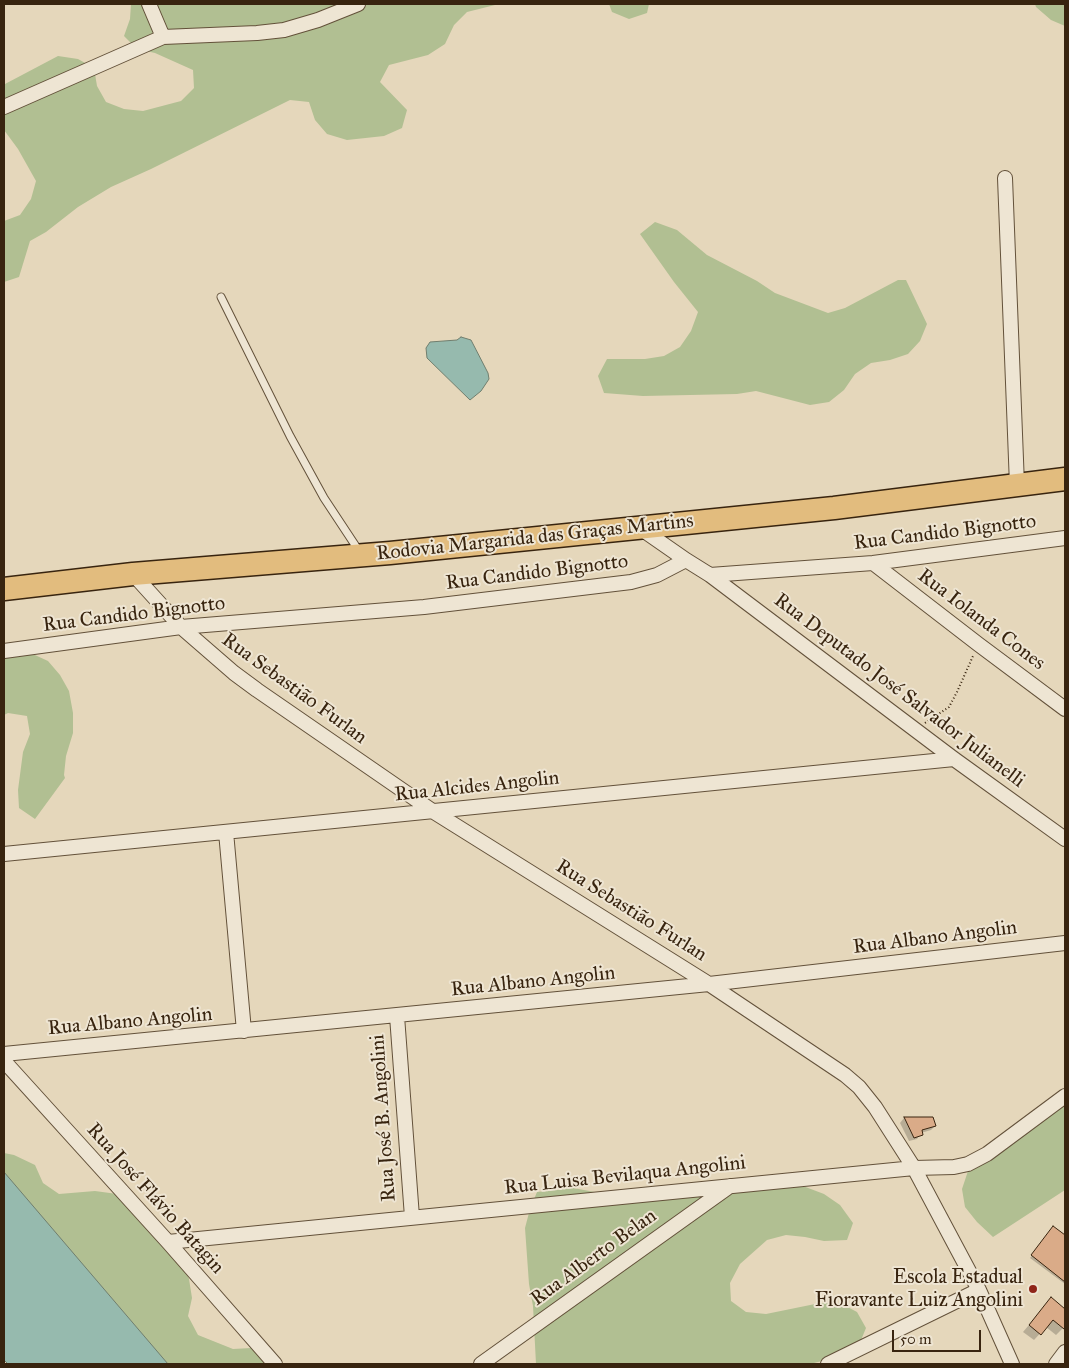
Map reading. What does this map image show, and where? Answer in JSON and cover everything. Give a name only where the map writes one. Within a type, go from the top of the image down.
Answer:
[{"type":"main road","name":"Rodovia Margarida das Graças Martins","points":[[4,590],[133,574],[362,555],[834,508],[1065,479]]},
{"type":"street","points":[[149,4],[163,37]]},
{"type":"street","points":[[4,107],[163,37],[284,30],[318,20],[358,4]]},
{"type":"street","points":[[1004,178],[1017,485]]},
{"type":"street","points":[[640,528],[710,575]]},
{"type":"street","name":"Rua Candido Bignotto","points":[[710,575],[873,563],[1065,538]]},
{"type":"street","name":"Rua Candido Bignotto","points":[[4,651],[181,627],[424,607],[631,582],[657,575],[686,560]]},
{"type":"street","name":"Rua Iolanda Cones","points":[[873,563],[1065,709]]},
{"type":"street","name":"Rua Sebastião Furlan","points":[[133,574],[181,627],[241,679],[434,812],[709,984],[852,1080],[866,1094],[914,1168],[979,1290],[1012,1364]]},
{"type":"street","name":"Rua Deputado José Salvador Julianelli","points":[[710,575],[915,730],[1065,839]]},
{"type":"street","name":"Rua Alcides Angolin","points":[[4,854],[954,759]]},
{"type":"street","points":[[226,832],[244,1031]]},
{"type":"street","name":"Rua Albano Angolin","points":[[4,1054],[709,984],[1065,943]]},
{"type":"street","name":"Rua José B. Angolini","points":[[397,1016],[412,1217]]},
{"type":"street","name":"Rua José Flávio Batagin","points":[[4,1061],[168,1242],[275,1364]]},
{"type":"street","name":"Rua Luisa Bevilaqua Angolini","points":[[168,1242],[731,1185],[914,1168],[954,1167],[974,1161],[995,1148],[1065,1096]]},
{"type":"street","name":"Rua Alberto Belan","points":[[481,1364],[497,1359],[731,1185]]},
{"type":"street","points":[[828,1364],[979,1290]]},
{"type":"street","points":[[1056,1364],[1065,1352]]},
{"type":"lane","points":[[221,297],[314,482],[362,555]]},
{"type":"path","points":[[915,730],[949,707],[978,644]]},
{"type":"green space","points":[[131,4],[499,4],[467,12],[454,25],[445,44],[428,55],[389,65],[380,82],[407,110],[402,128],[384,136],[347,140],[327,134],[315,120],[309,102],[290,100],[111,187],[78,207],[46,232],[30,241],[19,277],[4,282],[4,221],[20,215],[31,199],[36,181],[18,149],[4,130],[4,85],[58,56],[78,59],[94,68],[97,86],[106,102],[124,109],[143,111],[181,101],[194,88],[193,70],[155,53],[137,49],[124,36],[130,19]]},
{"type":"green space","points":[[609,4],[649,4],[647,13],[629,19],[612,12]]},
{"type":"green space","points":[[1035,4],[1065,4],[1065,26],[1051,20]]},
{"type":"green space","points":[[655,222],[677,230],[707,255],[757,281],[775,293],[828,313],[845,308],[898,280],[906,280],[927,324],[920,341],[908,354],[890,360],[871,363],[855,374],[844,390],[829,402],[810,405],[756,391],[737,394],[643,396],[604,393],[598,376],[607,359],[645,359],[664,356],[680,347],[691,331],[698,312],[640,234]]},
{"type":"green space","points":[[4,644],[13,645],[48,661],[60,675],[69,691],[73,713],[73,733],[66,756],[65,778],[35,819],[19,808],[18,790],[23,752],[30,734],[27,716],[8,713],[4,715]]},
{"type":"green space","points":[[1065,1092],[1065,1190],[993,1237],[965,1207],[962,1189],[968,1171]]},
{"type":"green space","points":[[4,1153],[14,1155],[35,1165],[43,1183],[59,1194],[95,1191],[117,1194],[184,1262],[192,1298],[188,1316],[198,1335],[233,1349],[251,1348],[271,1354],[283,1364],[150,1364],[4,1198]]},
{"type":"green space","points":[[769,1175],[824,1194],[840,1205],[853,1223],[847,1240],[824,1241],[786,1235],[767,1240],[740,1264],[730,1283],[731,1301],[746,1312],[766,1314],[820,1303],[840,1303],[857,1312],[866,1328],[859,1345],[826,1360],[810,1364],[536,1364],[533,1306],[529,1284],[525,1228],[537,1192],[573,1188],[611,1195]]},
{"type":"water","points":[[461,337],[471,340],[488,373],[489,379],[481,391],[470,400],[427,358],[426,348],[430,342],[457,340]]},
{"type":"water","points":[[4,1172],[168,1364],[8,1364],[4,1360]]},
{"type":"building","points":[[904,1117],[933,1117],[936,1126],[922,1130],[923,1135],[914,1138]]},
{"type":"building","points":[[1053,1226],[1065,1235],[1065,1282],[1031,1255]]},
{"type":"building","points":[[1051,1297],[1065,1309],[1065,1328],[1053,1320],[1041,1335],[1029,1325]]},
{"type":"place","name":"Escola Estadual Fioravante Luiz Angolini","points":[[1033,1289]]}]
